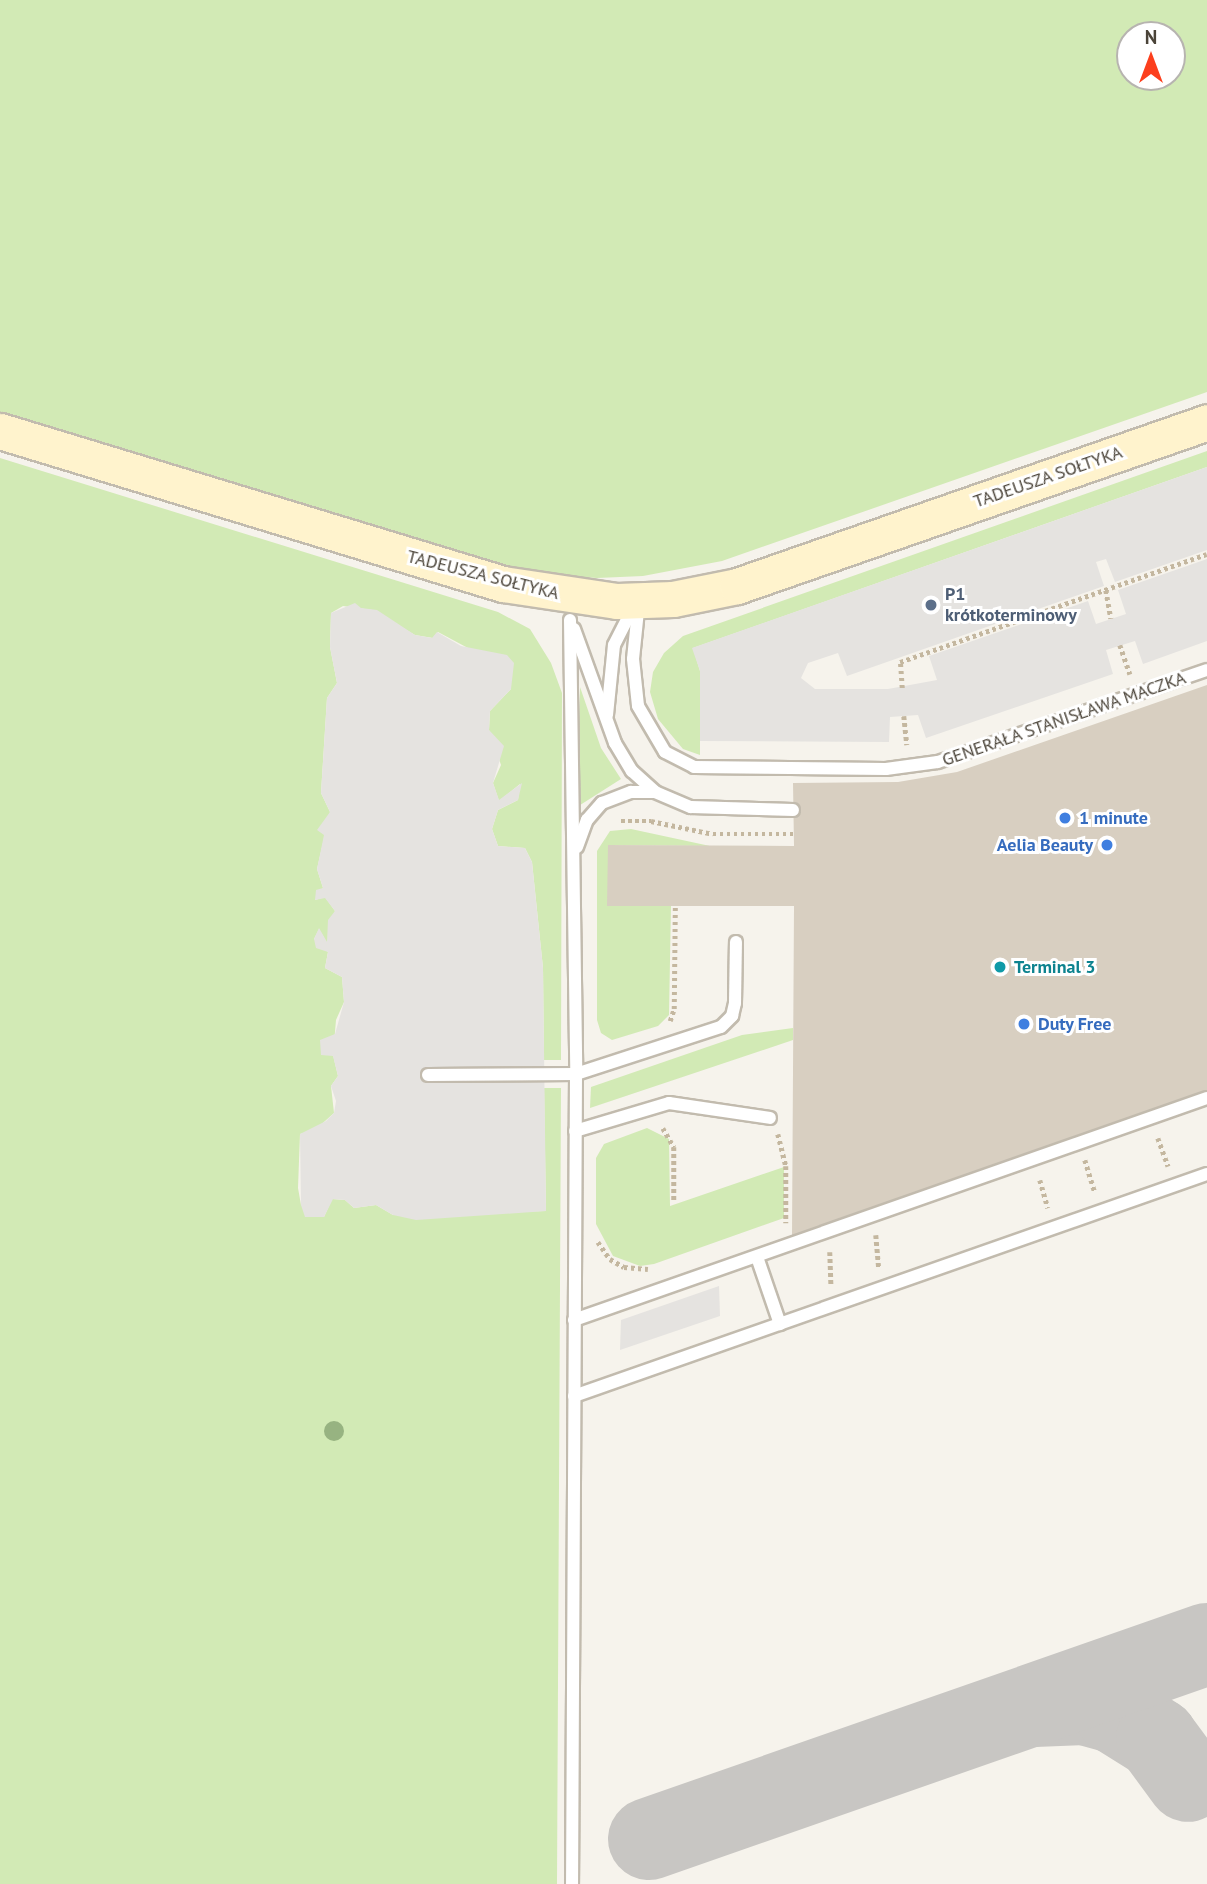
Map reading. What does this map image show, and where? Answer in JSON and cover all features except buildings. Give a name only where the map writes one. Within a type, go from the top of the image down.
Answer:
[{"type":"street","name":"TADEUSZA SOŁTYKA","points":[[0,431],[451,569],[566,608],[673,599],[737,586],[1207,422]]},
{"type":"lane","name":"GENERAŁA STANISŁAWA MACZKA","points":[[639,601],[633,659],[644,723],[654,740],[679,762],[711,769],[886,769],[938,762],[1207,670]]},
{"type":"lane","points":[[609,728],[607,692],[614,645],[639,601]]},
{"type":"lane","points":[[566,608],[609,728],[623,758],[655,792]]},
{"type":"lane","points":[[566,608],[569,806],[575,857],[572,1884]]},
{"type":"lane","points":[[575,857],[580,834],[602,803],[631,792],[655,792],[691,807],[793,810]]},
{"type":"lane","points":[[428,1075],[576,1074],[721,1027],[735,1003],[736,942]]},
{"type":"lane","points":[[574,1320],[1207,1098]]},
{"type":"lane","points":[[575,1131],[669,1103],[770,1118]]},
{"type":"lane","points":[[574,1396],[1207,1174]]},
{"type":"lane","points":[[757,1257],[780,1324]]},
{"type":"path","points":[[902,688],[900,662],[1207,554]]},
{"type":"path","points":[[1106,590],[1111,619]]},
{"type":"path","points":[[1120,645],[1133,681]]},
{"type":"path","points":[[904,716],[908,753]]},
{"type":"path","points":[[667,1025],[674,1009],[675,906]]},
{"type":"path","points":[[770,1118],[782,1141],[786,1217]]},
{"type":"path","points":[[657,1125],[672,1138],[674,1201]]},
{"type":"path","points":[[1157,1134],[1170,1170]]},
{"type":"path","points":[[1084,1159],[1096,1196]]},
{"type":"path","points":[[1039,1175],[1049,1212]]},
{"type":"path","points":[[876,1233],[880,1272]]},
{"type":"path","points":[[595,1236],[610,1259],[624,1267],[655,1269]]},
{"type":"path","points":[[830,1249],[831,1290]]},
{"type":"green space","points":[[0,0],[1207,0],[1207,392],[722,561],[643,576],[597,578],[529,573],[474,559],[0,414]]},
{"type":"green space","points":[[1207,451],[1207,467],[693,648],[700,671],[700,755],[683,749],[658,719],[650,692],[653,672],[664,653],[683,636]]},
{"type":"green space","points":[[0,458],[498,612],[530,629],[551,663],[562,693],[561,1060],[544,1060],[543,968],[532,862],[525,848],[498,846],[492,829],[498,810],[518,800],[520,784],[499,801],[493,783],[501,765],[489,730],[490,711],[511,689],[511,671],[438,632],[433,638],[415,635],[372,610],[343,606],[331,613],[330,647],[337,683],[327,698],[321,793],[330,812],[317,869],[323,888],[315,900],[325,897],[335,911],[327,943],[319,929],[314,939],[328,952],[325,968],[342,977],[344,1002],[336,1020],[333,1055],[338,1076],[331,1086],[334,1113],[315,1130],[300,1134],[298,1188],[301,1205],[324,1217],[332,1199],[345,1200],[354,1208],[376,1205],[393,1215],[546,1211],[544,1088],[561,1088],[557,1884],[0,1884]]},
{"type":"green space","points":[[580,687],[601,748],[621,779],[577,807]]},
{"type":"green space","points":[[631,829],[710,846],[608,845],[608,905],[671,906],[669,1015],[658,1026],[612,1040],[601,1033],[597,1020],[597,851],[610,831]]},
{"type":"green space","points":[[793,1028],[793,1040],[590,1108],[591,1087],[742,1035]]},
{"type":"green space","points":[[647,1128],[669,1139],[670,1206],[784,1167],[784,1218],[654,1264],[640,1266],[613,1256],[596,1224],[596,1158],[604,1144]]},
{"type":"shaded area","name":"P1 krótkoterminowy","points":[[1207,467],[1207,550],[1115,582],[1106,559],[1096,562],[1104,586],[847,676],[838,653],[808,663],[801,678],[815,689],[888,689],[937,680],[929,656],[1088,601],[1096,624],[1126,614],[1118,590],[1207,559],[1207,641],[1143,664],[1135,641],[1106,650],[1113,674],[926,738],[918,715],[890,717],[889,742],[700,741],[700,671],[692,648]]},
{"type":"shaded area","points":[[355,603],[361,608],[377,610],[415,635],[432,638],[437,632],[461,646],[507,655],[514,663],[511,689],[490,711],[489,730],[504,746],[493,783],[499,800],[522,783],[518,800],[498,810],[492,829],[498,846],[525,848],[532,862],[543,968],[546,1211],[416,1220],[393,1215],[376,1205],[354,1208],[345,1200],[333,1199],[324,1217],[305,1217],[301,1205],[300,1134],[326,1121],[334,1113],[336,1101],[331,1086],[338,1076],[333,1056],[321,1055],[320,1040],[335,1034],[344,1002],[342,977],[325,968],[328,952],[316,948],[314,939],[319,928],[327,942],[328,920],[335,911],[325,898],[315,900],[316,890],[323,888],[317,869],[324,835],[317,830],[330,812],[321,793],[327,698],[337,683],[330,647],[331,613]]},
{"type":"shaded area","points":[[719,1286],[720,1316],[620,1350],[621,1320]]},
{"type":"taxiway","points":[[649,1839],[1207,1644]]},
{"type":"taxiway","points":[[1034,1706],[1084,1704],[1114,1712],[1157,1739],[1188,1781]]},
{"type":"place","name":"P1 krótkoterminowy","points":[[931,605]]},
{"type":"place","name":"1 minute","points":[[1065,818]]},
{"type":"place","name":"Aelia Beauty","points":[[1107,845]]},
{"type":"place","name":"Terminal 3","points":[[1000,967]]},
{"type":"place","name":"Duty Free","points":[[1024,1024]]}]
